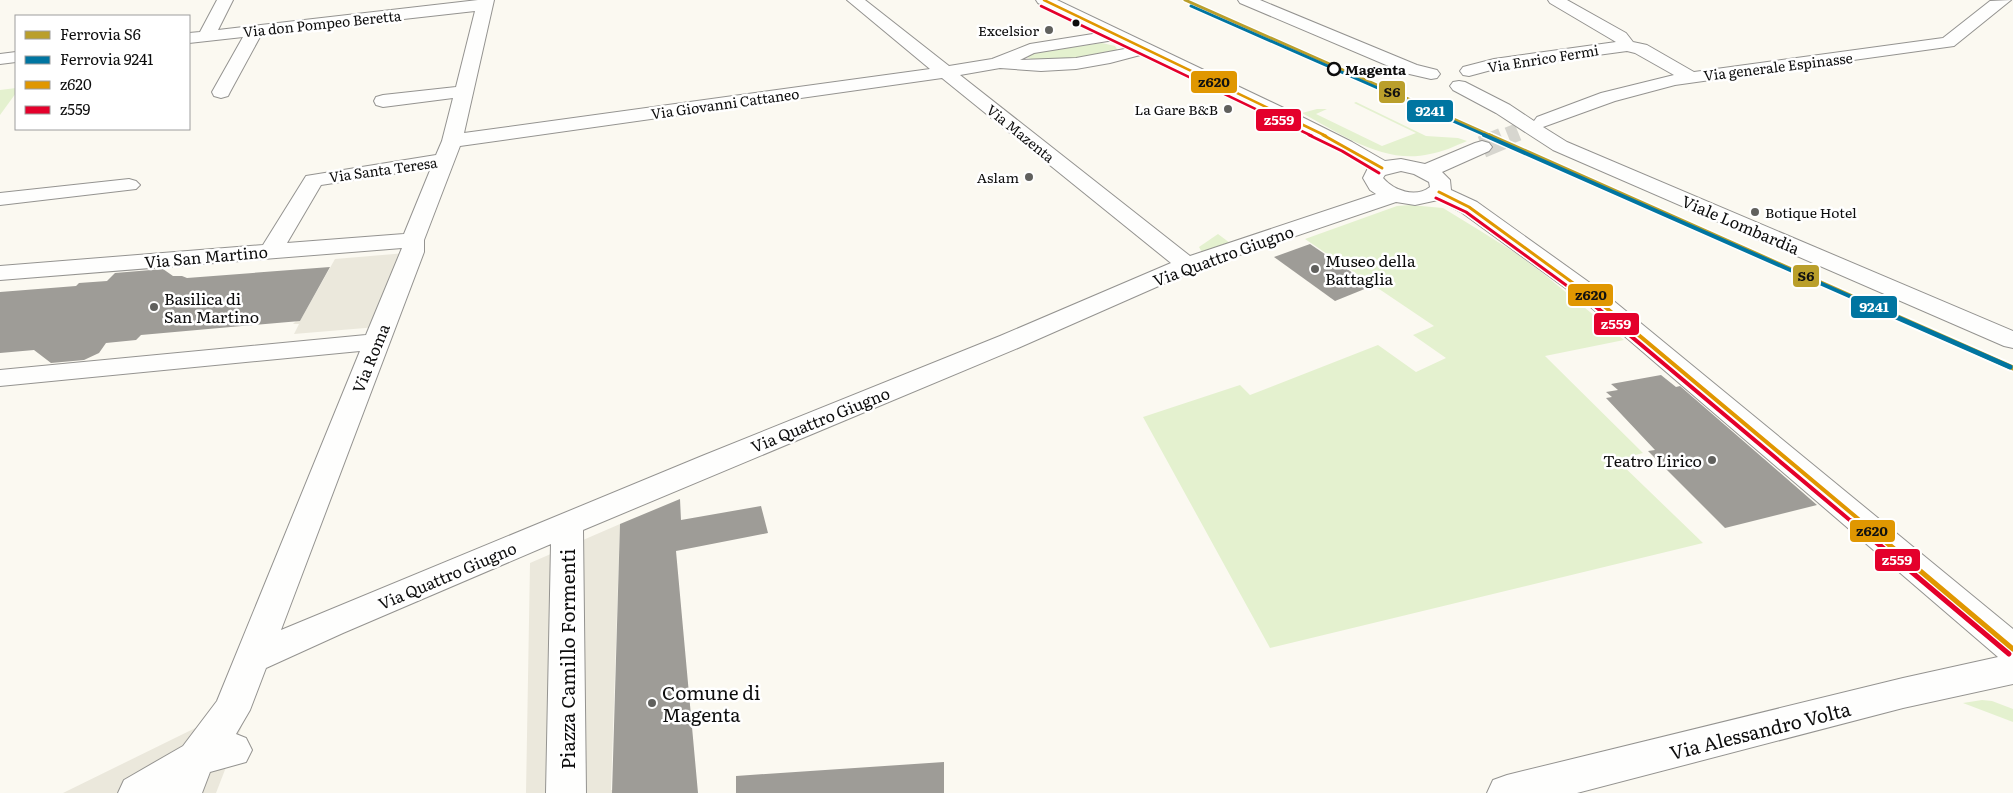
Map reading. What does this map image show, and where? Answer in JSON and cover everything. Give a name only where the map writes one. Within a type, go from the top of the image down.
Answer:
[{"type":"street","points":[[206,36],[225,0]]},
{"type":"street","name":"Via Mazenta","points":[[855,0],[1187,265]]},
{"type":"street","points":[[1044,0],[1283,115],[1345,146],[1382,168]]},
{"type":"street","points":[[1246,0],[1411,69],[1453,74]]},
{"type":"street","points":[[1268,0],[1420,63],[1453,74]]},
{"type":"street","points":[[1556,0],[1620,37],[1623,46],[1683,78]]},
{"type":"street","name":"Via generale Espinasse","points":[[1544,121],[1608,96],[1683,78],[1948,42],[1964,33],[1995,1]]},
{"type":"street","name":"Via don Pompeo Beretta","points":[[190,38],[485,2]]},
{"type":"street","name":"Via Roma","points":[[197,758],[232,710],[414,246],[413,240],[449,150],[465,91],[485,2]]},
{"type":"street","points":[[221,92],[255,30]]},
{"type":"street","name":"Via Giovanni Cattaneo","points":[[449,150],[945,72],[997,63],[1030,49],[1116,36]]},
{"type":"street","name":"Via Enrico Fermi","points":[[1453,74],[1494,64],[1623,46]]},
{"type":"street","name":"Via Giovanni Cattaneo","points":[[997,63],[1047,67],[1119,56],[1144,49]]},
{"type":"street","points":[[0,59],[15,57]]},
{"type":"street","name":"Viale Lombardia","points":[[1453,74],[1477,98],[1503,109],[1560,146],[2013,340]]},
{"type":"street","points":[[383,101],[465,91]]},
{"type":"street","points":[[1432,181],[1482,147]]},
{"type":"street","name":"Via Santa Teresa","points":[[271,251],[313,180],[449,150]]},
{"type":"street","points":[[1432,181],[1432,195],[1420,198],[1396,195],[1381,188],[1374,181],[1374,175],[1382,168],[1402,166],[1432,181],[1595,298],[2013,649]]},
{"type":"street","points":[[0,199],[129,185]]},
{"type":"street","name":"Via Quattro Giugno","points":[[251,659],[332,623],[1187,265],[1396,195]]},
{"type":"street","name":"Via San Martino","points":[[0,273],[413,240]]},
{"type":"street","points":[[0,378],[377,342]]},
{"type":"street","name":"Piazza Camillo Formenti","points":[[566,793],[567,526]]},
{"type":"street","name":"Via Alessandro Volta","points":[[1507,793],[1903,693],[2013,669]]},
{"type":"street","points":[[138,793],[197,758],[233,750]]},
{"type":"street","points":[[182,793],[197,758]]},
{"type":"green space","points":[[1102,43],[1115,46],[1118,51],[1045,64],[1026,57],[1032,53]]},
{"type":"green space","points":[[15,88],[15,94],[0,115],[0,90]]},
{"type":"green space","points":[[1356,102],[1426,136],[1458,138],[1467,141],[1435,153],[1413,156],[1396,155],[1363,146],[1302,113],[1317,109],[1327,109],[1316,114],[1382,146],[1416,133],[1354,103]]},
{"type":"green space","points":[[1410,205],[1443,208],[1479,230],[1517,254],[1545,275],[1624,340],[1545,356],[1643,453],[1617,460],[1703,543],[1270,648],[1143,417],[1240,385],[1250,395],[1378,345],[1416,372],[1446,358],[1413,335],[1434,326],[1305,239],[1397,206]]},
{"type":"green space","points":[[1218,234],[1230,243],[1203,254],[1199,247]]},
{"type":"green space","points":[[1982,700],[1992,701],[2013,709],[2013,722],[1963,703]]},
{"type":"shaded area","points":[[406,253],[377,327],[294,334],[299,324],[293,324],[296,321],[300,321],[335,259]]},
{"type":"shaded area","points":[[620,524],[611,790],[616,790],[616,793],[526,793],[530,563]]},
{"type":"shaded area","points":[[252,700],[216,793],[63,793],[232,710]]},
{"type":"building","points":[[1310,244],[1372,286],[1335,301],[1274,257]]},
{"type":"building","name":"Basilica di San Martino","points":[[330,267],[300,321],[141,335],[136,340],[106,343],[99,353],[84,360],[51,363],[34,350],[0,353],[0,292],[76,286],[79,283],[107,281],[115,273],[163,269],[173,276],[187,278]]},
{"type":"building","name":"Teatro Lirico","points":[[1661,375],[1676,387],[1680,386],[1817,505],[1725,528],[1648,451],[1655,450],[1606,398],[1612,397],[1606,392],[1618,390],[1611,384]]},
{"type":"building","name":"Comune di Magenta","points":[[680,499],[681,520],[761,506],[768,533],[676,551],[698,793],[612,793],[620,524]]},
{"type":"building","points":[[944,762],[944,793],[736,793],[736,776]]},
{"type":"tunnel","points":[[1508,136],[1518,132]]},
{"type":"tunnel","points":[[1482,147],[1511,135]]},
{"type":"rail line","name":"S6","points":[[1185,0],[2013,368]]},
{"type":"rail line","name":"9241","points":[[1191,6],[2010,367]]},
{"type":"transit line","name":"z620","points":[[1044,0],[1283,115],[1345,146],[1382,168]]},
{"type":"transit line","name":"z559","points":[[1041,6],[1342,151],[1379,173]]},
{"type":"transit line","name":"z620","points":[[1439,192],[1469,207],[1595,298],[2013,649]]},
{"type":"transit line","name":"z559","points":[[1436,198],[1466,212],[1591,303],[2009,654]]},
{"type":"place","name":"Excelsior","points":[[1049,30]]},
{"type":"place","name":"Magenta","points":[[1334,69]]},
{"type":"place","name":"La Gare B&B","points":[[1228,109]]},
{"type":"place","name":"Aslam","points":[[1029,177]]},
{"type":"place","name":"Botique Hotel","points":[[1755,212]]},
{"type":"place","name":"Museo della Battaglia","points":[[1315,269]]},
{"type":"place","name":"Basilica di San Martino","points":[[154,307]]},
{"type":"place","name":"Teatro Lirico","points":[[1712,460]]},
{"type":"place","name":"Comune di Magenta","points":[[652,703]]}]
